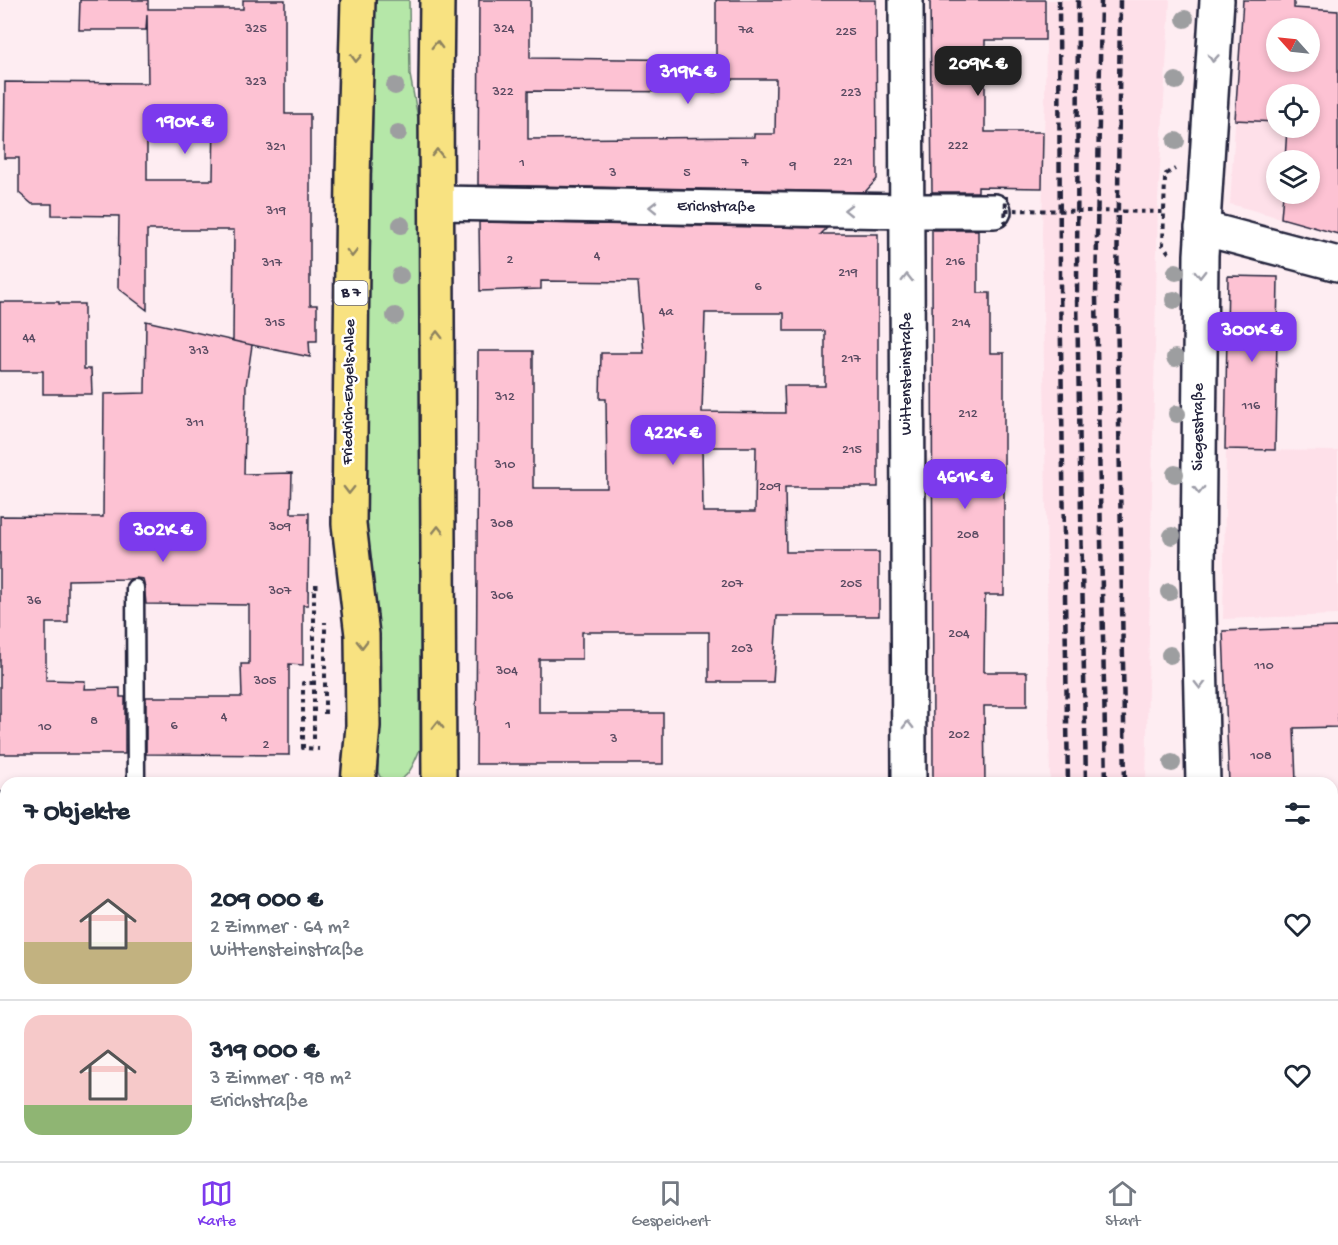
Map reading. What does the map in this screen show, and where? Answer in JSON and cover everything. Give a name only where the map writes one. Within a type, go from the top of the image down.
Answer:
[{"type":"main road","name":"Friedrich-Engels-Allee","points":[[358,0],[353,175],[349,524],[362,635],[363,726],[359,777]]},
{"type":"main road","points":[[437,0],[439,777]]},
{"type":"street","name":"Wittensteinstraße","points":[[906,0],[909,777]]},
{"type":"street","name":"Siegesstraße","points":[[1203,777],[1198,567],[1202,228],[1217,0]]},
{"type":"street","name":"Erichstraße","points":[[437,203],[906,211],[1003,210]]},
{"type":"street","points":[[1202,228],[1338,264]]},
{"type":"lane","points":[[135,588],[136,777]]},
{"type":"path","points":[[1168,253],[1163,245],[1165,179],[1166,174],[1172,170]]},
{"type":"path","points":[[1003,210],[1164,213]]},
{"type":"path","points":[[314,739],[314,586],[325,586]]},
{"type":"path","points":[[314,683],[303,683],[303,748],[319,749]]},
{"type":"shaded area","points":[[1047,0],[1170,0],[1158,200],[1146,777],[1050,777],[1042,232]]},
{"type":"shaded area","points":[[1241,30],[1266,31],[1266,72],[1320,72],[1320,35],[1338,36],[1338,234],[1230,204]]},
{"type":"shaded area","points":[[1226,450],[1338,451],[1338,615],[1223,619]]},
{"type":"green space","points":[[375,0],[409,0],[410,75],[418,118],[421,166],[420,749],[411,769],[404,777],[380,777],[378,772],[378,633],[365,534]]},
{"type":"building","points":[[80,0],[148,0],[148,9],[243,9],[243,0],[285,0],[285,114],[310,114],[310,305],[317,305],[317,341],[309,341],[310,357],[233,341],[234,230],[147,230],[147,310],[118,288],[119,216],[52,215],[52,204],[32,204],[19,193],[19,158],[4,158],[5,82],[148,83],[147,14],[146,30],[79,30]],"holes":[[[147,115],[214,115],[213,180],[147,180]]]},
{"type":"building","points":[[479,0],[530,0],[530,58],[716,60],[716,0],[876,0],[877,179],[865,192],[478,185]],"holes":[[[716,79],[776,79],[775,134],[754,134],[754,137],[528,139],[528,91],[716,92]]]},
{"type":"building","points":[[930,0],[1045,0],[1045,40],[985,40],[985,132],[1043,132],[1042,188],[978,187],[978,192],[932,192]]},
{"type":"building","points":[[1243,0],[1294,0],[1294,8],[1338,11],[1338,234],[1281,218],[1282,204],[1320,204],[1320,150],[1286,150],[1286,138],[1320,138],[1320,84],[1266,84],[1266,122],[1235,120]]},
{"type":"building","points":[[479,222],[827,228],[821,234],[878,234],[878,487],[785,487],[786,552],[879,552],[879,616],[777,616],[773,682],[709,682],[709,632],[582,632],[582,659],[539,659],[539,713],[663,713],[663,764],[476,764],[478,351],[533,351],[533,488],[607,488],[606,399],[600,399],[601,353],[644,353],[638,282],[541,281],[541,289],[480,291]],"holes":[[[705,313],[784,313],[784,331],[825,331],[825,386],[784,386],[785,413],[702,412]],[[702,447],[756,447],[755,512],[703,512]]]},
{"type":"building","points":[[932,230],[978,230],[978,293],[990,293],[990,353],[1004,353],[1004,595],[985,595],[984,672],[1027,672],[1027,706],[984,706],[985,777],[933,777]]},
{"type":"building","points":[[1228,276],[1278,277],[1275,450],[1225,449]]},
{"type":"building","points":[[0,302],[84,304],[84,369],[91,369],[92,394],[43,394],[43,371],[0,371]]},
{"type":"building","points":[[146,321],[252,345],[246,386],[244,474],[292,473],[291,513],[309,513],[308,605],[303,605],[303,665],[289,664],[289,755],[146,754],[146,697],[242,697],[241,664],[249,664],[249,605],[146,604],[143,579],[136,578],[68,580],[68,623],[46,623],[46,680],[85,681],[84,689],[120,688],[120,697],[125,697],[125,754],[0,754],[0,516],[103,517],[104,394],[145,393]]},
{"type":"building","points":[[1338,627],[1338,727],[1294,728],[1296,777],[1229,777],[1223,631]]},
{"type":"railway","points":[[1059,0],[1060,284],[1068,777]]},
{"type":"railway","points":[[1078,0],[1077,298],[1086,777]]},
{"type":"railway","points":[[1101,0],[1096,298],[1106,777]]},
{"type":"railway","points":[[1120,0],[1117,299],[1125,777]]}]
